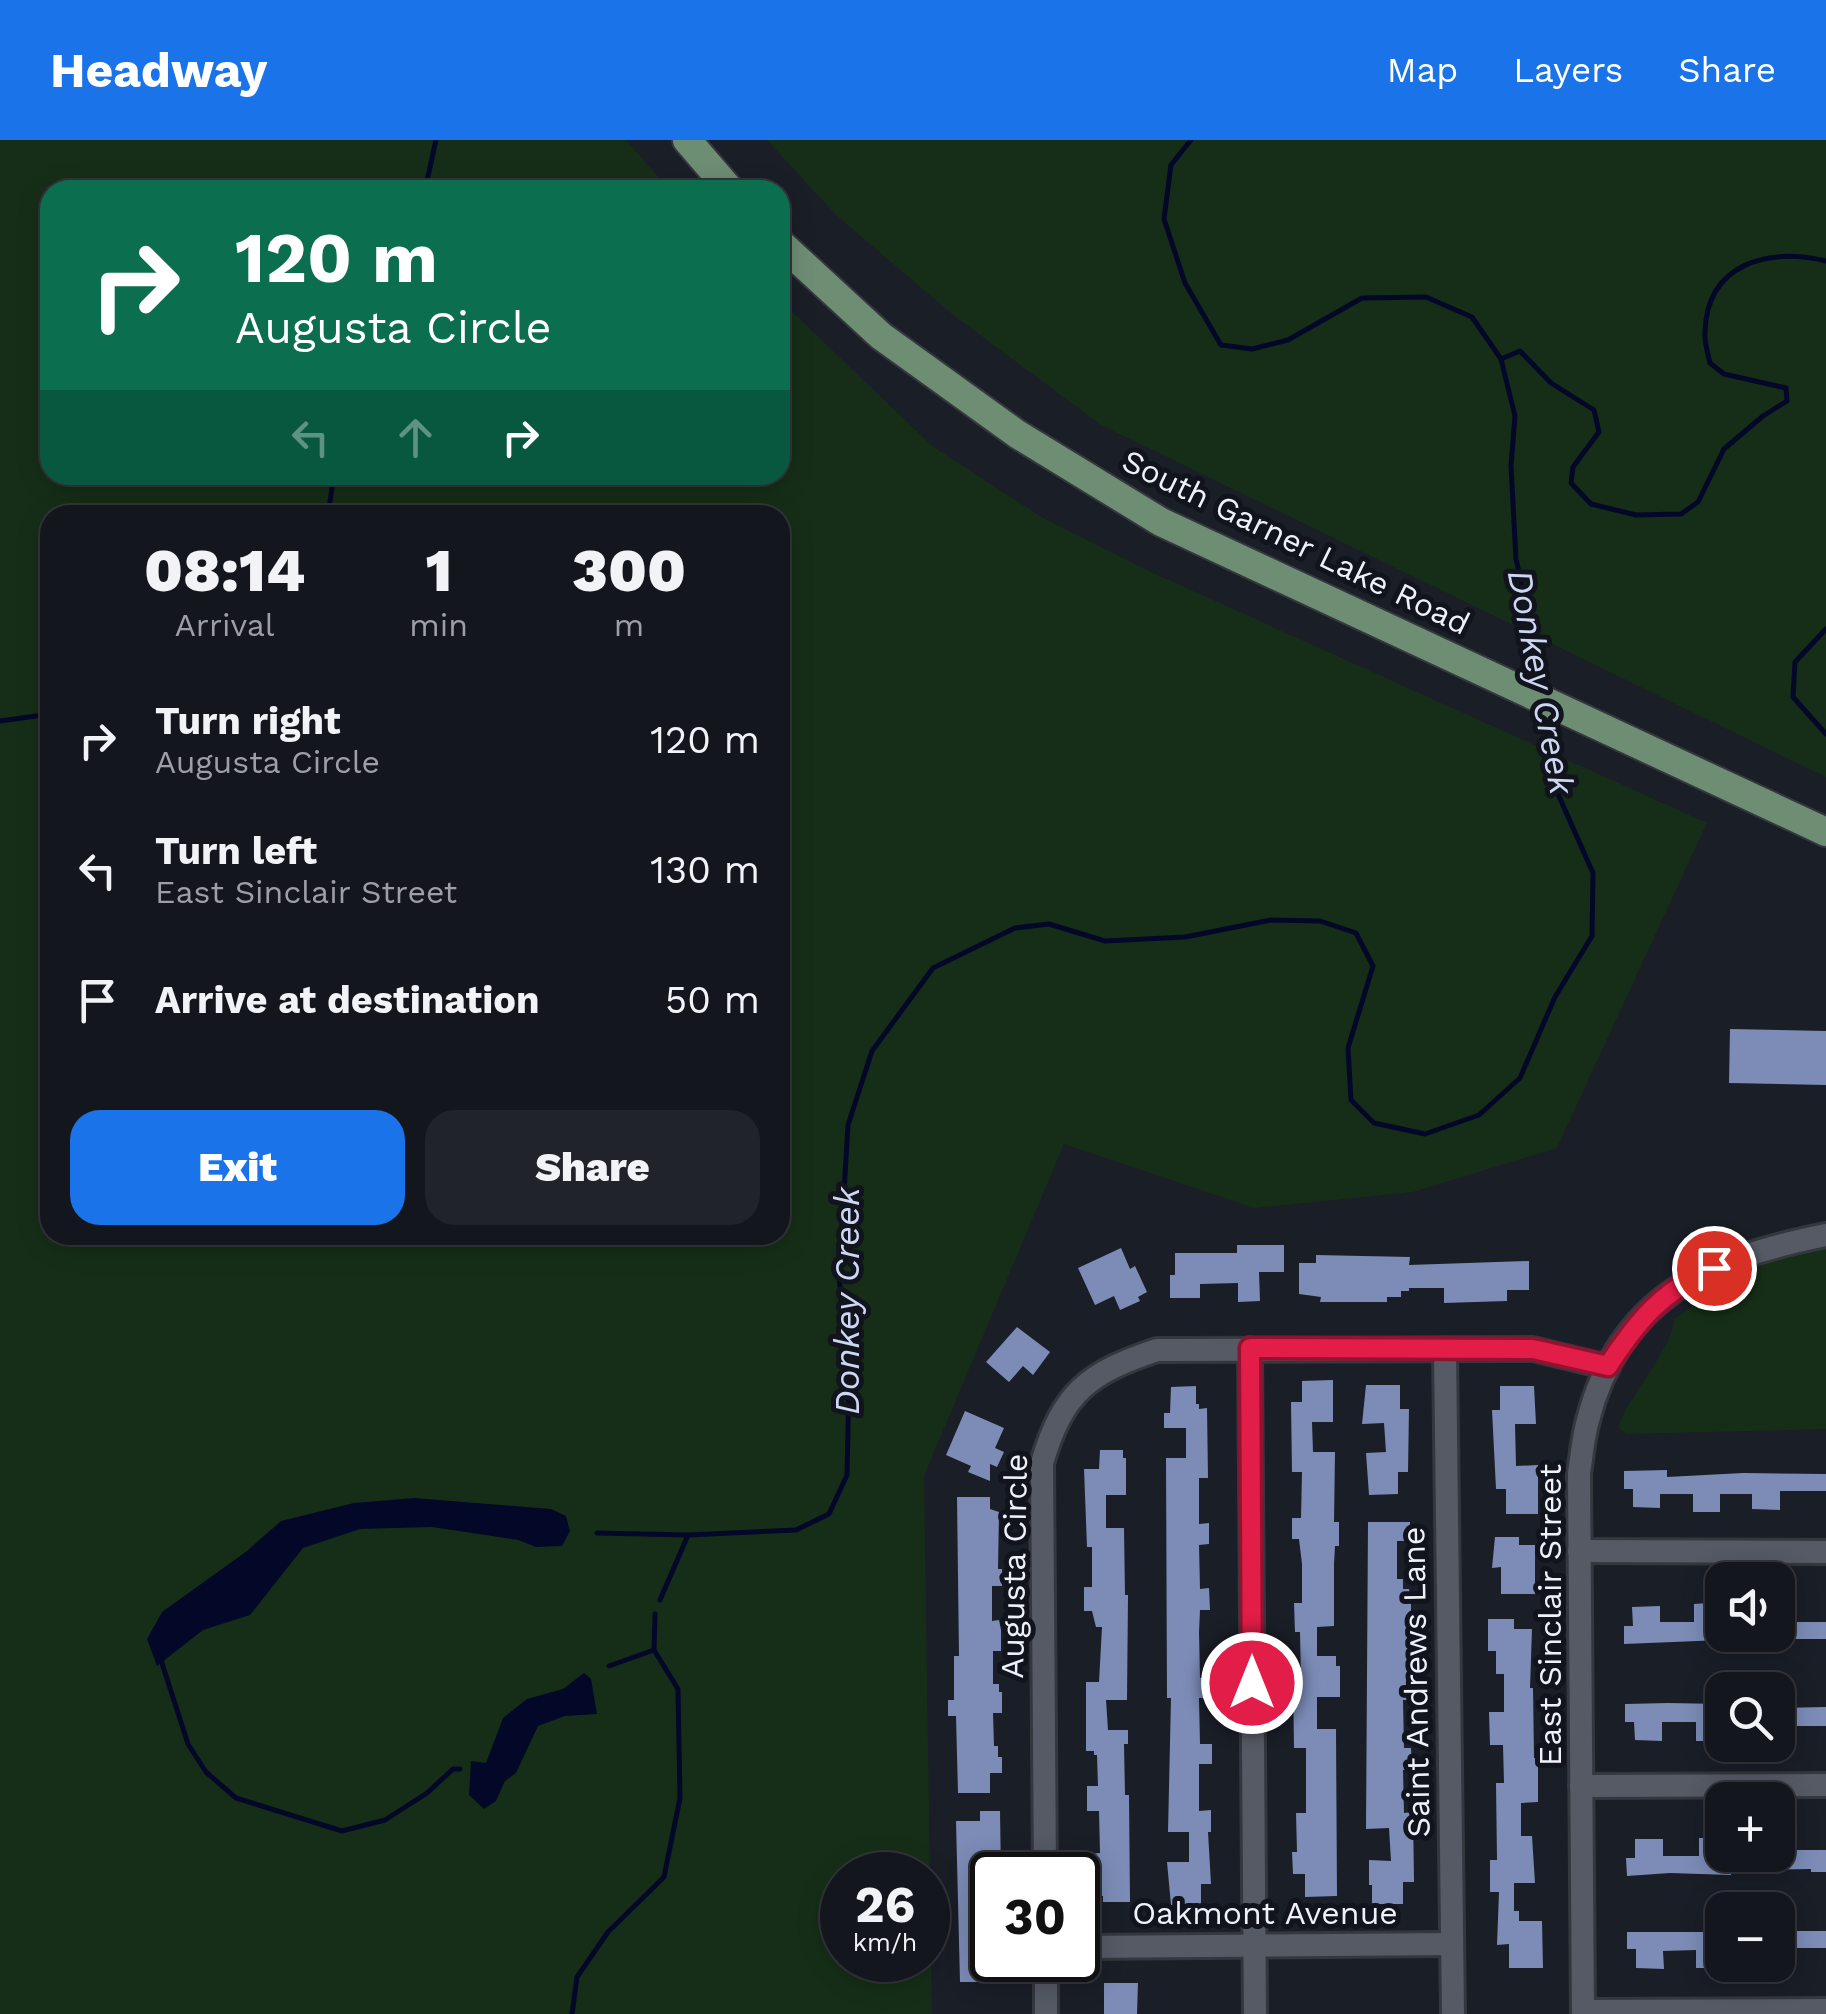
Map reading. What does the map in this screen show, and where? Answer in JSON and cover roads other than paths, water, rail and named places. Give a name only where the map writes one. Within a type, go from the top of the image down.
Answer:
[{"type":"main road","points":[[687,140],[721,180]]},
{"type":"main road","name":"South Garner Lake Road","points":[[790,252],[881,336],[1017,434],[1161,522],[1826,832]]},
{"type":"street","name":"East Sinclair Street","points":[[1583,2012],[1579,1473],[1588,1419],[1608,1366],[1636,1322],[1685,1281],[1743,1254],[1826,1235]]},
{"type":"street","points":[[1250,1348],[1254,2014]]},
{"type":"street","name":"Saint Andrews Lane","points":[[1445,1349],[1453,2014]]},
{"type":"street","name":"Augusta Circle","points":[[1045,1852],[1042,1463],[1054,1424],[1081,1388],[1115,1364],[1156,1350],[1533,1349],[1608,1366]]},
{"type":"street","points":[[1580,1551],[1826,1552]]},
{"type":"street","points":[[1581,1786],[1826,1785]]},
{"type":"street","name":"Oakmont Avenue","points":[[1100,1947],[1452,1944]]},
{"type":"street","points":[[1046,1982],[1046,2014]]},
{"type":"street","points":[[1583,2012],[1826,2010]]},
{"type":"water","points":[[414,1498],[551,1509],[566,1516],[570,1531],[562,1546],[536,1547],[518,1540],[432,1527],[360,1529],[303,1548],[250,1615],[203,1630],[157,1666],[147,1639],[162,1612],[247,1551],[281,1521],[354,1503]]},
{"type":"water","points":[[584,1673],[591,1679],[597,1714],[565,1716],[538,1726],[516,1773],[505,1781],[496,1801],[484,1809],[469,1795],[471,1761],[486,1763],[503,1718],[527,1699],[563,1689]]},
{"type":"waterway","points":[[427,180],[436,140]]},
{"type":"waterway","name":"Donkey Creek","points":[[1191,140],[1171,165],[1164,219],[1185,283],[1221,345],[1252,349],[1288,340],[1362,298],[1426,297],[1472,317],[1501,359],[1515,416],[1511,466],[1516,559],[1547,691]]},
{"type":"waterway","points":[[1501,359],[1520,351],[1551,383],[1594,410],[1599,432],[1573,467],[1571,483],[1591,504],[1636,515],[1681,514],[1698,502],[1724,449],[1787,401],[1786,388],[1724,374],[1710,363],[1705,332],[1708,309],[1717,290],[1745,265],[1763,259],[1783,256],[1826,261]]},
{"type":"waterway","points":[[330,505],[332,485]]},
{"type":"waterway","points":[[1826,629],[1795,662],[1793,697],[1826,734]]},
{"type":"waterway","name":"Donkey Creek","points":[[660,1600],[688,1535],[796,1530],[829,1514],[847,1475],[849,1384],[839,1276],[848,1125],[872,1051],[933,968],[1015,928],[1049,924],[1105,941],[1185,937],[1271,920],[1320,921],[1356,933],[1373,966],[1348,1048],[1351,1100],[1374,1123],[1425,1134],[1479,1115],[1520,1078],[1555,997],[1592,936],[1593,873],[1558,794],[1549,712]]},
{"type":"waterway","points":[[0,721],[40,715]]},
{"type":"waterway","name":"Donkey Creek","points":[[597,1533],[688,1535]]},
{"type":"waterway","name":"Donkey Creek","points":[[654,1650],[655,1614]]},
{"type":"waterway","name":"Donkey Creek","points":[[572,2014],[577,1977],[608,1932],[664,1877],[680,1798],[678,1689],[654,1650],[609,1666]]},
{"type":"waterway","name":"Donkey Creek","points":[[160,1657],[188,1744],[206,1772],[236,1798],[342,1831],[385,1820],[427,1793],[453,1769],[460,1769]]}]
